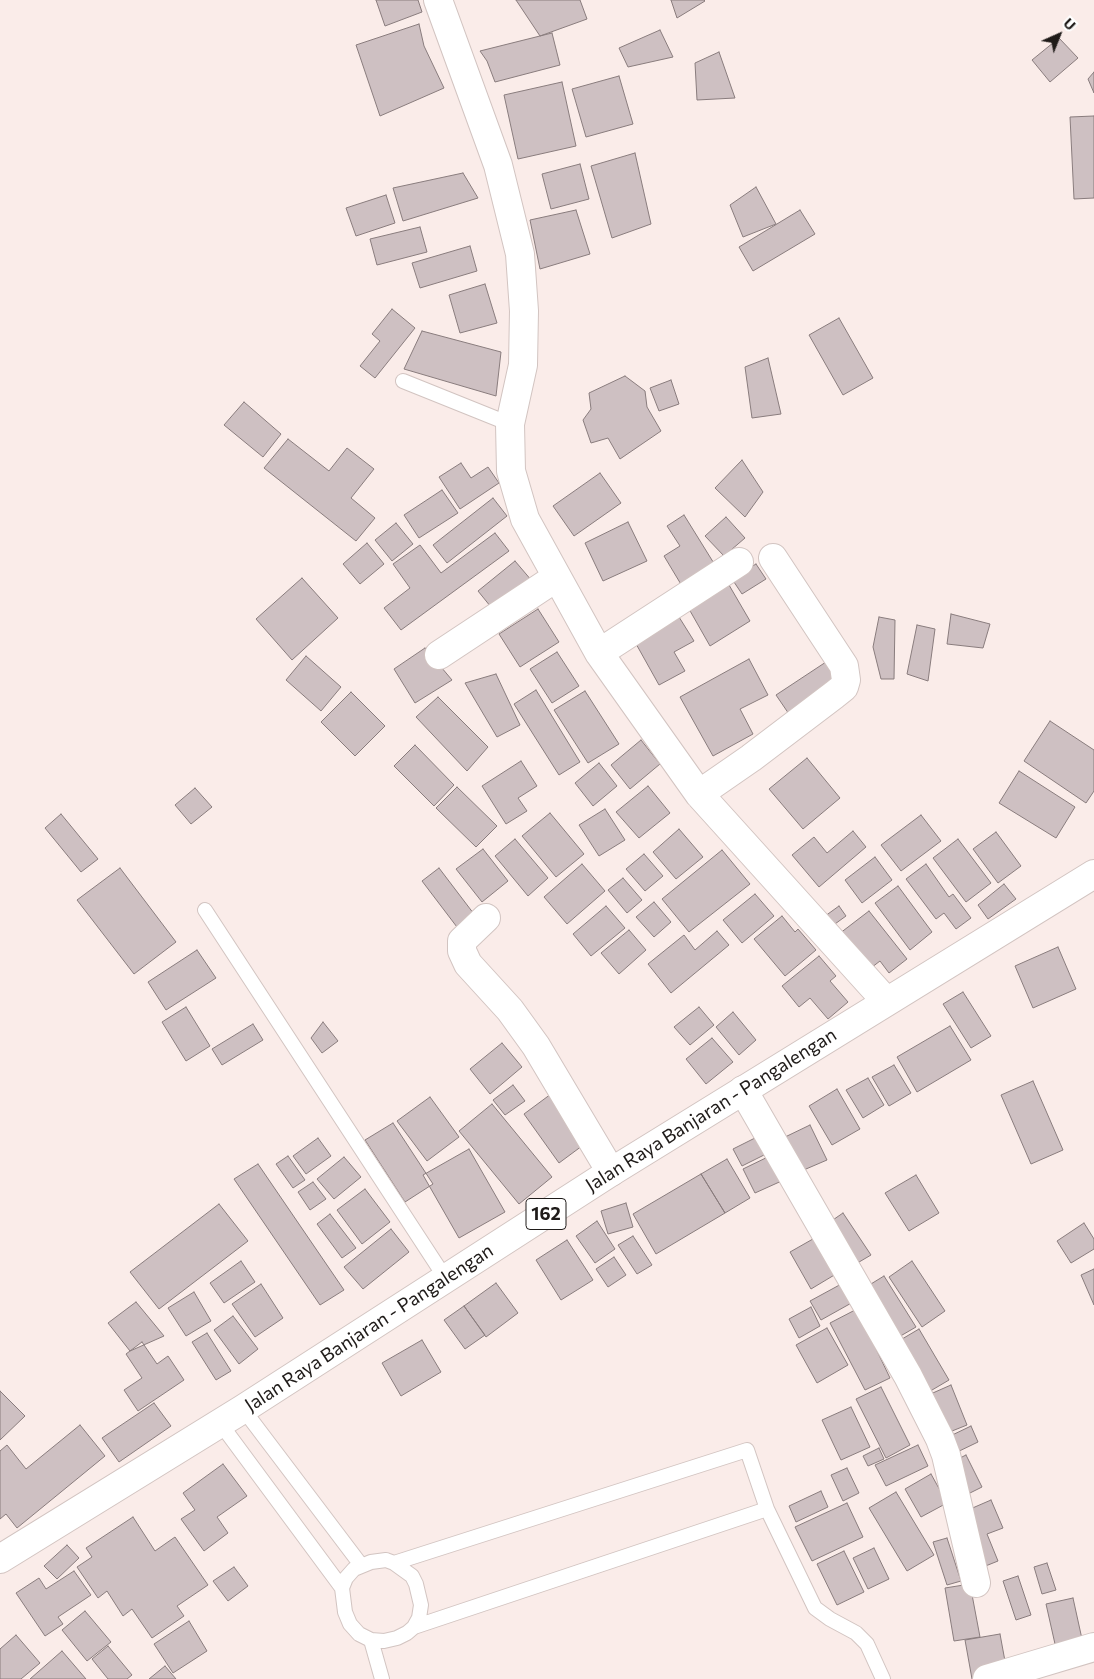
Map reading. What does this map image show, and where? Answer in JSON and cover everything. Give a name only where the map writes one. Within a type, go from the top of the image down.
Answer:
[{"type":"street","points":[[438,0],[498,165],[520,254],[524,311],[523,365],[510,424],[511,471],[525,519],[599,653],[699,794],[886,1001]]},
{"type":"street","points":[[699,794],[751,758],[844,687],[846,680],[844,666],[773,558]]},
{"type":"street","points":[[599,653],[739,562]]},
{"type":"street","points":[[439,656],[557,577]]},
{"type":"street","name":"Jalan Raya Banjaran - Pangalengan","points":[[0,1559],[243,1409],[611,1172],[1094,874]]},
{"type":"street","points":[[486,918],[462,941],[462,951],[468,964],[510,1010],[536,1046],[611,1172]]},
{"type":"street","points":[[743,1090],[908,1376],[940,1440],[946,1455],[976,1583]]},
{"type":"street","points":[[987,1679],[1094,1647]]},
{"type":"lane","points":[[403,381],[510,424]]},
{"type":"lane","points":[[205,910],[446,1279]]},
{"type":"lane","points":[[243,1409],[362,1565]]},
{"type":"lane","points":[[220,1423],[342,1588]]},
{"type":"lane","points":[[394,1563],[747,1450],[767,1509],[815,1608],[830,1619],[856,1633],[867,1644],[884,1679]]},
{"type":"lane","points":[[414,1627],[767,1509]]},
{"type":"lane","points":[[386,1560],[394,1563],[412,1576],[421,1605],[419,1618],[414,1627],[407,1633],[384,1642],[371,1640],[359,1634],[350,1624],[345,1612],[342,1588],[346,1578],[354,1569],[362,1565],[386,1560]]},
{"type":"lane","points":[[371,1640],[382,1679]]},
{"type":"building","points":[[376,0],[418,0],[422,12],[385,26]]},
{"type":"building","points":[[516,0],[580,0],[587,19],[540,36]]},
{"type":"building","points":[[671,0],[704,0],[705,1],[677,18]]},
{"type":"building","points":[[419,24],[424,46],[444,88],[380,116],[356,45]]},
{"type":"building","points":[[660,30],[673,57],[628,67],[619,48]]},
{"type":"building","points":[[552,33],[560,65],[495,82],[487,61],[480,51]]},
{"type":"building","points":[[1059,38],[1078,58],[1050,82],[1032,60]]},
{"type":"building","points":[[719,52],[735,98],[697,100],[695,63]]},
{"type":"building","points":[[1094,72],[1094,93],[1088,79]]},
{"type":"building","points":[[619,76],[633,124],[586,137],[572,89]]},
{"type":"building","points":[[562,82],[576,146],[518,159],[504,95]]},
{"type":"building","points":[[1094,116],[1094,198],[1074,199],[1070,117]]},
{"type":"building","points":[[635,153],[651,224],[612,238],[591,166]]},
{"type":"building","points":[[580,164],[589,199],[551,209],[542,174]]},
{"type":"building","points":[[463,173],[478,198],[403,221],[393,188]]},
{"type":"building","points":[[756,187],[776,224],[743,237],[730,205]]},
{"type":"building","points":[[386,195],[395,223],[356,236],[346,208]]},
{"type":"building","points":[[576,210],[590,254],[540,269],[530,220]]},
{"type":"building","points":[[800,210],[815,234],[753,271],[739,247]]},
{"type":"building","points":[[420,227],[427,252],[377,265],[370,239]]},
{"type":"building","points":[[470,246],[477,271],[420,288],[412,263]]},
{"type":"building","points":[[485,284],[497,323],[460,333],[449,295]]},
{"type":"building","points":[[392,309],[415,328],[375,378],[360,366],[380,341],[372,334]]},
{"type":"building","points":[[839,318],[873,378],[843,395],[809,335]]},
{"type":"building","points":[[422,331],[501,352],[496,396],[404,369]]},
{"type":"building","points":[[768,358],[781,414],[752,418],[745,367]]},
{"type":"building","points":[[625,376],[645,391],[647,407],[661,431],[620,459],[608,438],[591,443],[583,420],[591,409],[589,393]]},
{"type":"building","points":[[671,380],[679,404],[659,411],[650,388]]},
{"type":"building","points":[[244,402],[281,434],[263,457],[224,425]]},
{"type":"building","points":[[288,439],[329,471],[347,448],[374,469],[351,498],[375,518],[356,541],[264,468]]},
{"type":"building","points":[[742,460],[763,492],[745,517],[715,488]]},
{"type":"building","points":[[461,463],[471,478],[488,467],[499,483],[460,509],[439,477]]},
{"type":"building","points":[[600,473],[621,503],[574,536],[553,506]]},
{"type":"building","points":[[442,490],[458,513],[419,538],[404,515]]},
{"type":"building","points":[[493,498],[507,516],[447,563],[433,545]]},
{"type":"building","points":[[684,515],[715,565],[682,586],[664,556],[680,546],[667,526]]},
{"type":"building","points":[[726,517],[745,538],[724,556],[705,536]]},
{"type":"building","points":[[628,522],[647,561],[603,581],[585,543]]},
{"type":"building","points":[[396,523],[413,544],[392,561],[375,540]]},
{"type":"building","points":[[495,533],[509,551],[401,630],[384,608],[410,588],[393,564],[420,545],[441,573]]},
{"type":"building","points":[[367,543],[384,564],[360,584],[343,564]]},
{"type":"building","points":[[515,561],[532,581],[495,612],[478,591]]},
{"type":"building","points":[[756,564],[766,579],[742,594],[732,579]]},
{"type":"building","points":[[302,578],[338,618],[292,660],[256,619]]},
{"type":"building","points":[[729,585],[750,621],[710,646],[689,609]]},
{"type":"building","points":[[538,609],[559,642],[520,667],[499,634]]},
{"type":"building","points":[[951,614],[990,624],[983,648],[947,644]]},
{"type":"building","points":[[679,617],[694,641],[674,652],[685,671],[659,685],[635,642]]},
{"type":"building","points":[[879,617],[895,620],[894,679],[881,679],[873,647]]},
{"type":"building","points":[[917,625],[935,629],[928,681],[907,674]]},
{"type":"building","points":[[425,648],[452,680],[415,703],[394,669]]},
{"type":"building","points":[[557,652],[579,686],[552,703],[530,669]]},
{"type":"building","points":[[306,656],[341,687],[321,711],[286,680]]},
{"type":"building","points":[[749,659],[768,695],[740,709],[753,734],[713,756],[680,697]]},
{"type":"building","points":[[826,662],[841,684],[791,717],[776,695]]},
{"type":"building","points":[[496,674],[520,725],[497,737],[465,683]]},
{"type":"building","points":[[536,690],[580,762],[559,775],[514,704]]},
{"type":"building","points":[[585,691],[619,744],[588,763],[554,710]]},
{"type":"building","points":[[351,692],[385,726],[355,756],[321,722]]},
{"type":"building","points":[[438,697],[488,747],[467,771],[416,717]]},
{"type":"building","points":[[1050,721],[1094,750],[1094,791],[1086,803],[1024,761]]},
{"type":"building","points":[[641,740],[660,764],[630,789],[611,765]]},
{"type":"building","points":[[415,745],[454,785],[434,806],[394,766]]},
{"type":"building","points":[[807,758],[840,798],[803,829],[769,789]]},
{"type":"building","points":[[521,761],[537,786],[518,798],[527,811],[506,824],[482,786]]},
{"type":"building","points":[[599,763],[617,786],[593,806],[575,783]]},
{"type":"building","points":[[1019,771],[1075,807],[1056,838],[999,803]]},
{"type":"building","points":[[648,786],[670,813],[639,838],[616,812]]},
{"type":"building","points":[[457,787],[497,826],[476,847],[436,808]]},
{"type":"building","points":[[195,788],[212,807],[191,824],[175,805]]},
{"type":"building","points":[[605,809],[625,840],[599,856],[579,825]]},
{"type":"building","points":[[550,813],[584,854],[556,877],[522,836]]},
{"type":"building","points":[[61,814],[98,859],[81,872],[45,828]]},
{"type":"building","points":[[921,815],[941,841],[901,871],[881,845]]},
{"type":"building","points":[[679,829],[703,857],[676,879],[653,852]]},
{"type":"building","points":[[853,831],[866,847],[819,887],[792,855],[814,837],[827,853]]},
{"type":"building","points":[[996,832],[1021,866],[998,883],[973,849]]},
{"type":"building","points":[[515,839],[548,878],[528,896],[495,856]]},
{"type":"building","points":[[958,839],[991,883],[966,902],[933,858]]},
{"type":"building","points":[[483,849],[508,881],[482,902],[456,869]]},
{"type":"building","points":[[722,850],[750,884],[689,932],[662,899]]},
{"type":"building","points":[[644,854],[663,876],[645,891],[626,869]]},
{"type":"building","points":[[875,857],[892,880],[862,903],[845,880]]},
{"type":"building","points":[[582,864],[605,891],[567,924],[544,897]]},
{"type":"building","points":[[926,864],[949,897],[953,894],[971,918],[956,929],[944,913],[936,919],[906,879]]},
{"type":"building","points":[[120,868],[176,942],[134,974],[77,900]]},
{"type":"building","points":[[439,868],[477,918],[460,931],[422,881]]},
{"type":"building","points":[[623,878],[642,900],[627,913],[608,890]]},
{"type":"building","points":[[1004,884],[1016,899],[988,919],[978,905]]},
{"type":"building","points":[[898,886],[932,932],[910,950],[875,903]]},
{"type":"building","points":[[755,894],[774,916],[742,943],[723,920]]},
{"type":"building","points":[[654,902],[671,922],[654,937],[636,917]]},
{"type":"building","points":[[606,906],[625,928],[591,956],[573,934]]},
{"type":"building","points":[[839,906],[846,916],[828,929],[821,919]]},
{"type":"building","points":[[869,911],[907,959],[889,973],[880,961],[863,974],[835,937]]},
{"type":"building","points":[[782,916],[795,932],[798,929],[816,950],[785,976],[754,939]]},
{"type":"building","points":[[629,930],[646,950],[619,974],[601,953]]},
{"type":"building","points":[[717,931],[729,945],[671,993],[648,964],[684,935],[695,950]]},
{"type":"building","points":[[1058,947],[1076,989],[1033,1008],[1015,966]]},
{"type":"building","points":[[197,950],[216,978],[166,1010],[148,982]]},
{"type":"building","points":[[819,956],[836,976],[830,981],[848,1002],[828,1019],[810,998],[799,1007],[782,986]]},
{"type":"building","points":[[963,992],[991,1036],[971,1048],[943,1004]]},
{"type":"building","points":[[186,1007],[210,1046],[186,1061],[162,1022]]},
{"type":"building","points":[[699,1007],[714,1025],[690,1045],[674,1027]]},
{"type":"building","points":[[733,1012],[756,1040],[739,1055],[716,1027]]},
{"type":"building","points":[[323,1022],[338,1041],[322,1053],[311,1038]]},
{"type":"building","points":[[253,1024],[263,1040],[222,1065],[212,1049]]},
{"type":"building","points":[[950,1026],[971,1060],[917,1092],[897,1057]]},
{"type":"building","points":[[712,1038],[733,1062],[706,1084],[686,1059]]},
{"type":"building","points":[[502,1043],[522,1067],[490,1094],[470,1069]]},
{"type":"building","points":[[894,1065],[911,1093],[889,1106],[872,1077]]},
{"type":"building","points":[[868,1078],[884,1105],[863,1118],[846,1090]]},
{"type":"building","points":[[1033,1081],[1063,1150],[1031,1164],[1001,1095]]},
{"type":"building","points":[[513,1085],[525,1101],[505,1115],[493,1100]]},
{"type":"building","points":[[837,1089],[860,1129],[832,1145],[809,1106]]},
{"type":"building","points":[[551,1094],[586,1143],[559,1163],[524,1114]]},
{"type":"building","points":[[430,1097],[459,1137],[427,1161],[397,1121]]},
{"type":"building","points":[[492,1104],[552,1177],[519,1204],[459,1131]]},
{"type":"building","points":[[393,1123],[433,1184],[405,1202],[365,1140]]},
{"type":"building","points":[[810,1125],[827,1160],[799,1172],[783,1138]]},
{"type":"building","points":[[763,1134],[772,1151],[742,1166],[733,1149]]},
{"type":"building","points":[[318,1138],[331,1156],[306,1174],[293,1156]]},
{"type":"building","points":[[469,1149],[505,1212],[459,1238],[423,1175]]},
{"type":"building","points":[[774,1154],[786,1179],[755,1193],[743,1169]]},
{"type":"building","points":[[288,1156],[305,1180],[293,1188],[276,1164]]},
{"type":"building","points":[[344,1157],[361,1177],[334,1199],[317,1179]]},
{"type":"building","points":[[727,1159],[750,1198],[725,1213],[701,1174]]},
{"type":"building","points":[[258,1164],[344,1290],[320,1305],[234,1179]]},
{"type":"building","points":[[701,1174],[725,1213],[656,1254],[633,1214]]},
{"type":"building","points":[[916,1175],[939,1213],[909,1231],[885,1193]]},
{"type":"building","points":[[313,1182],[326,1199],[310,1210],[298,1192]]},
{"type":"building","points":[[365,1189],[390,1222],[362,1244],[337,1210]]},
{"type":"building","points":[[626,1203],[633,1227],[608,1234],[601,1211]]},
{"type":"building","points":[[219,1204],[248,1241],[159,1309],[130,1272]]},
{"type":"building","points":[[843,1213],[871,1255],[854,1265],[827,1224]]},
{"type":"building","points":[[330,1214],[356,1248],[342,1258],[317,1224]]},
{"type":"building","points":[[597,1221],[615,1249],[595,1263],[576,1236]]},
{"type":"building","points":[[1084,1223],[1094,1239],[1094,1249],[1071,1263],[1057,1241]]},
{"type":"building","points":[[391,1229],[409,1252],[363,1289],[344,1267]]},
{"type":"building","points":[[820,1235],[841,1271],[811,1289],[790,1252]]},
{"type":"building","points":[[633,1236],[652,1265],[637,1274],[618,1245]]},
{"type":"building","points":[[567,1240],[593,1280],[561,1300],[536,1260]]},
{"type":"building","points":[[614,1257],[626,1275],[608,1287],[596,1269]]},
{"type":"building","points":[[241,1261],[255,1282],[224,1303],[210,1283]]},
{"type":"building","points":[[912,1261],[945,1311],[922,1327],[889,1277]]},
{"type":"building","points":[[1094,1269],[1094,1305],[1081,1275]]},
{"type":"building","points":[[884,1276],[916,1327],[897,1338],[866,1287]]},
{"type":"building","points":[[845,1282],[855,1301],[821,1320],[810,1301]]},
{"type":"building","points":[[496,1283],[518,1313],[486,1337],[464,1306]]},
{"type":"building","points":[[261,1284],[283,1318],[255,1337],[232,1304]]},
{"type":"building","points":[[194,1292],[211,1321],[186,1336],[168,1308]]},
{"type":"building","points":[[136,1302],[164,1336],[130,1351],[108,1323]]},
{"type":"building","points":[[464,1306],[485,1335],[465,1349],[444,1320]]},
{"type":"building","points":[[811,1307],[820,1326],[799,1338],[789,1319]]},
{"type":"building","points":[[857,1309],[890,1378],[865,1390],[830,1323]]},
{"type":"building","points":[[233,1316],[258,1349],[239,1364],[214,1330]]},
{"type":"building","points":[[827,1328],[848,1365],[817,1383],[796,1345]]},
{"type":"building","points":[[919,1329],[949,1380],[927,1393],[897,1342]]},
{"type":"building","points":[[207,1333],[231,1371],[216,1380],[192,1342]]},
{"type":"building","points":[[422,1340],[441,1372],[401,1396],[382,1363]]},
{"type":"building","points":[[142,1342],[157,1364],[168,1356],[184,1380],[138,1411],[124,1390],[142,1378],[126,1354]]},
{"type":"building","points":[[951,1385],[967,1425],[942,1435],[926,1396]]},
{"type":"building","points":[[881,1387],[910,1445],[886,1458],[856,1399]]},
{"type":"building","points":[[0,1391],[25,1416],[0,1440]]},
{"type":"building","points":[[154,1403],[171,1426],[119,1462],[102,1438]]},
{"type":"building","points":[[851,1407],[870,1447],[841,1460],[822,1420]]},
{"type":"building","points":[[80,1425],[105,1456],[17,1528],[6,1514],[0,1519],[0,1451],[7,1445],[26,1469]]},
{"type":"building","points":[[971,1426],[978,1442],[951,1455],[944,1439]]},
{"type":"building","points":[[918,1445],[928,1466],[886,1486],[875,1465]]},
{"type":"building","points":[[879,1448],[884,1459],[868,1466],[863,1456]]},
{"type":"building","points":[[966,1455],[982,1487],[968,1494],[952,1462]]},
{"type":"building","points":[[223,1464],[247,1496],[217,1517],[228,1533],[204,1551],[181,1519],[195,1510],[183,1493]]},
{"type":"building","points":[[847,1468],[859,1493],[843,1501],[831,1475]]},
{"type":"building","points":[[931,1474],[947,1503],[921,1517],[905,1489]]},
{"type":"building","points":[[821,1491],[828,1507],[796,1522],[789,1506]]},
{"type":"building","points":[[896,1492],[934,1555],[907,1571],[869,1508]]},
{"type":"building","points":[[991,1500],[1003,1528],[987,1534],[998,1561],[983,1567],[961,1513]]},
{"type":"building","points":[[847,1503],[863,1537],[812,1561],[795,1527]]},
{"type":"building","points":[[133,1517],[155,1551],[175,1537],[208,1585],[177,1606],[184,1616],[152,1638],[132,1609],[123,1616],[107,1591],[98,1598],[77,1567],[92,1557],[86,1548]]},
{"type":"building","points":[[947,1538],[961,1581],[947,1585],[933,1542]]},
{"type":"building","points":[[67,1545],[79,1558],[57,1579],[44,1566]]},
{"type":"building","points":[[874,1548],[889,1579],[868,1589],[853,1558]]},
{"type":"building","points":[[844,1551],[864,1592],[837,1605],[817,1564]]},
{"type":"building","points":[[1047,1563],[1056,1590],[1042,1594],[1034,1567]]},
{"type":"building","points":[[234,1567],[248,1586],[228,1601],[213,1581]]},
{"type":"building","points":[[74,1571],[91,1595],[58,1617],[63,1624],[45,1636],[16,1593],[39,1578],[46,1589]]},
{"type":"building","points":[[1018,1576],[1031,1615],[1016,1620],[1003,1581]]},
{"type":"building","points":[[970,1584],[980,1637],[954,1641],[945,1588]]},
{"type":"building","points":[[1073,1598],[1082,1639],[1055,1644],[1046,1604]]},
{"type":"building","points":[[85,1611],[111,1642],[87,1661],[62,1630]]},
{"type":"building","points":[[189,1621],[207,1651],[173,1673],[154,1644]]},
{"type":"building","points":[[1000,1634],[1007,1672],[972,1679],[965,1640]]},
{"type":"building","points":[[16,1635],[40,1663],[21,1679],[0,1679],[0,1649]]},
{"type":"building","points":[[108,1646],[132,1675],[127,1679],[108,1679],[92,1659]]},
{"type":"building","points":[[62,1651],[86,1679],[30,1679]]},
{"type":"building","points":[[165,1666],[176,1679],[149,1679]]}]
